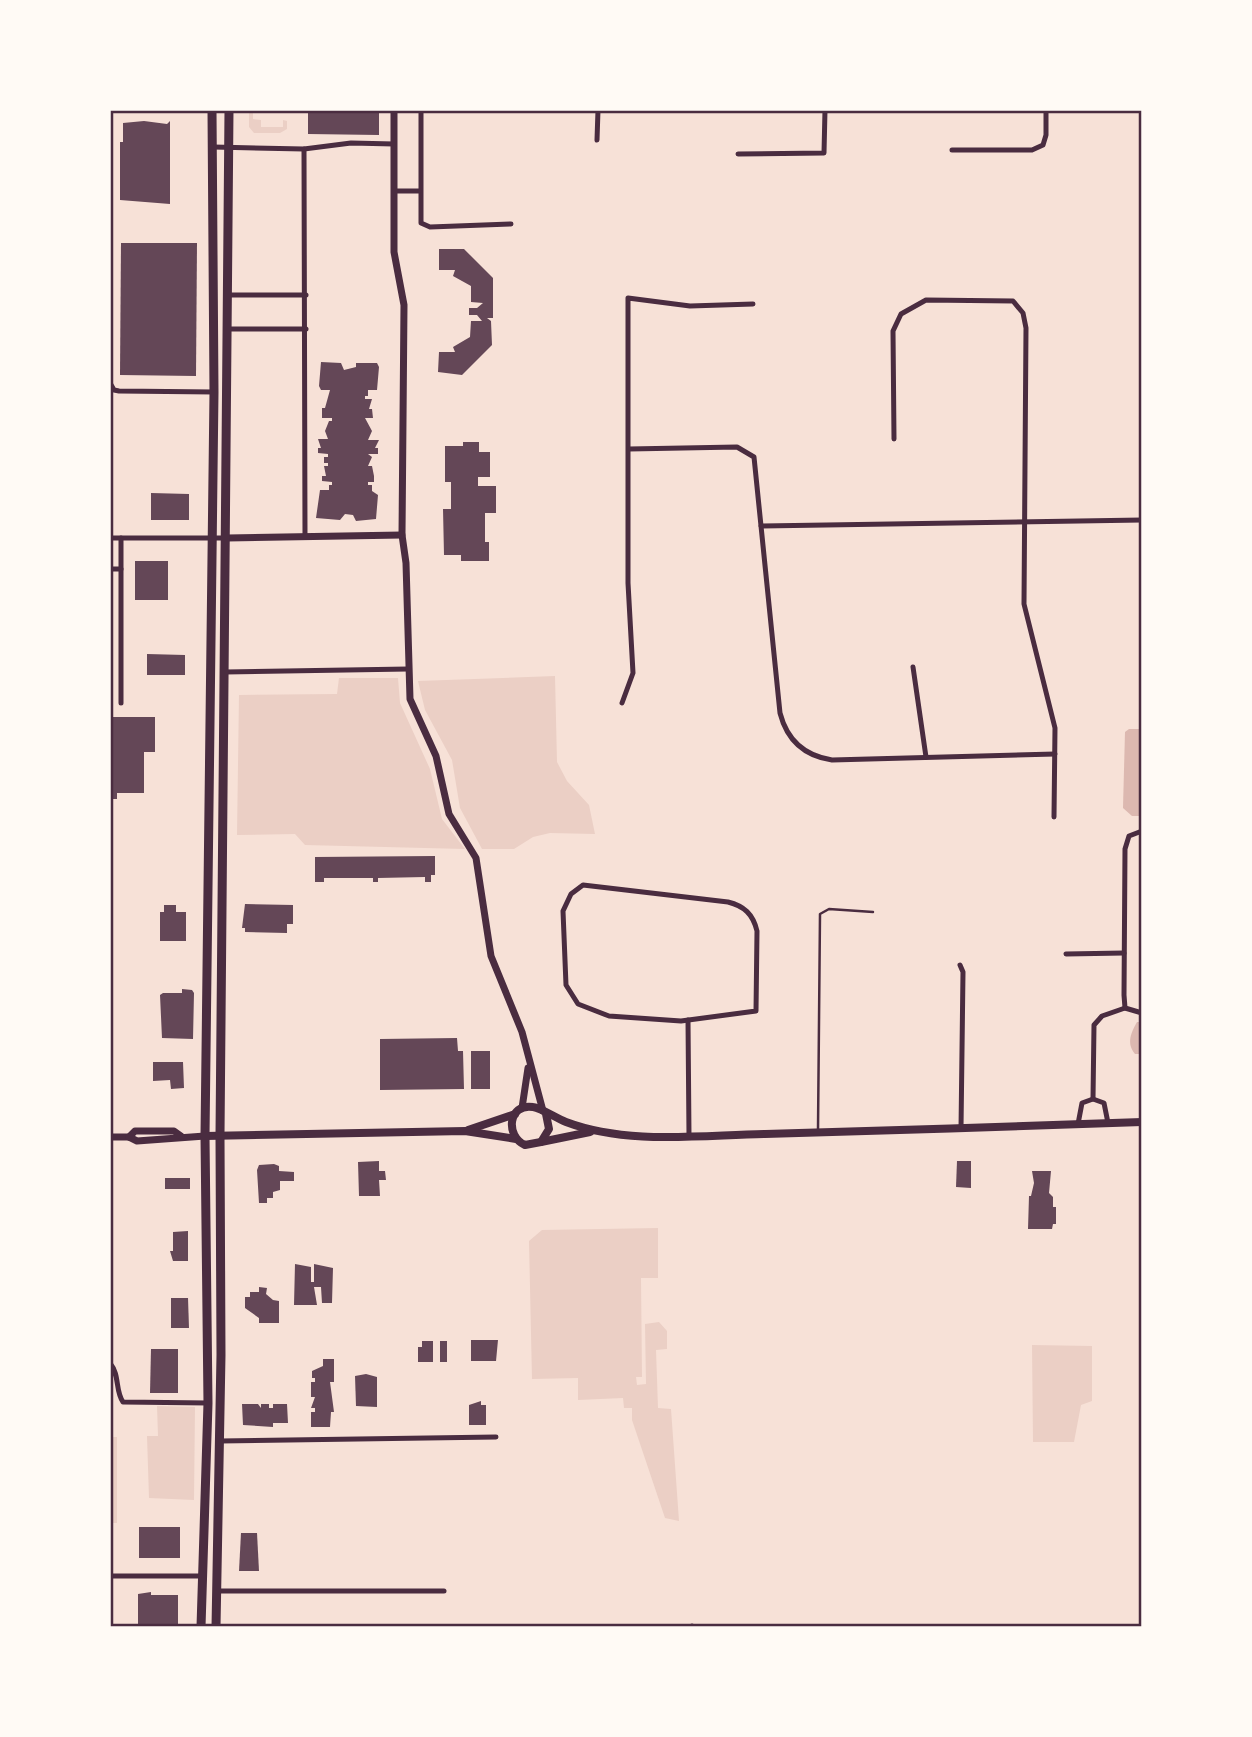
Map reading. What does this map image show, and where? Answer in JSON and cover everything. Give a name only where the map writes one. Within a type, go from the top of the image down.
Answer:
[{"type":"main road","points":[[201,1627],[208,1404],[205,1136],[214,392],[212,110]]},
{"type":"main road","points":[[216,1627],[220,1441],[229,110]]},
{"type":"main road","points":[[465,1131],[533,1107],[590,1132]]},
{"type":"main road","points":[[516,1139],[511,1124],[518,1111]]},
{"type":"main road","points":[[541,1142],[549,1129],[544,1113]]},
{"type":"main road","points":[[205,1136],[465,1131],[516,1139],[525,1144],[590,1132],[689,1136],[1142,1122]]},
{"type":"street","points":[[394,110],[394,252],[404,305],[402,535],[406,563],[410,699],[436,756],[449,814],[476,858],[491,956],[518,1021],[544,1113]]},
{"type":"street","points":[[421,110],[419,220],[425,226],[512,224]]},
{"type":"street","points":[[597,140],[598,110]]},
{"type":"street","points":[[738,153],[824,153],[825,110]]},
{"type":"street","points":[[952,150],[1014,153],[1032,150],[1043,145],[1046,135],[1046,110]]},
{"type":"street","points":[[213,147],[304,149],[351,143],[394,144]]},
{"type":"street","points":[[304,149],[305,537]]},
{"type":"street","points":[[394,191],[419,191]]},
{"type":"street","points":[[227,295],[306,295]]},
{"type":"street","points":[[622,703],[633,673],[628,583],[628,298],[690,306],[754,304]]},
{"type":"street","points":[[894,439],[893,331],[901,314],[926,300],[1007,299],[1023,313],[1026,328],[1024,604],[1053,713],[1054,817]]},
{"type":"street","points":[[227,329],[306,329]]},
{"type":"street","points":[[110,383],[114,390],[214,392]]},
{"type":"street","points":[[629,449],[737,447],[754,457],[780,713],[790,738],[806,752],[823,759],[1055,754]]},
{"type":"street","points":[[761,526],[1024,524],[1142,520]]},
{"type":"street","points":[[110,538],[402,535]]},
{"type":"street","points":[[121,538],[121,703]]},
{"type":"street","points":[[110,569],[121,569]]},
{"type":"street","points":[[913,667],[926,757]]},
{"type":"street","points":[[225,672],[408,669]]},
{"type":"street","points":[[1128,1010],[1124,953],[1125,849],[1129,836],[1142,831]]},
{"type":"street","points":[[583,885],[612,887],[683,899],[728,902],[750,914],[757,931],[756,1011],[688,1020],[609,1016],[578,1004],[571,998],[566,985],[563,911],[571,894],[583,885]]},
{"type":"street","points":[[1066,954],[1124,953]]},
{"type":"street","points":[[960,965],[963,972],[961,1129]]},
{"type":"street","points":[[1093,1099],[1094,1025],[1102,1016],[1128,1010],[1142,1013]]},
{"type":"street","points":[[688,1020],[689,1136]]},
{"type":"street","points":[[518,1111],[528,1064]]},
{"type":"street","points":[[1078,1124],[1082,1103],[1093,1099],[1104,1103],[1108,1123]]},
{"type":"street","points":[[110,1137],[129,1137],[137,1141],[205,1136]]},
{"type":"street","points":[[110,1363],[116,1373],[123,1402],[208,1404]]},
{"type":"street","points":[[220,1441],[496,1437]]},
{"type":"street","points":[[110,1576],[202,1576]]},
{"type":"street","points":[[216,1591],[444,1591]]},
{"type":"lane","points":[[818,1133],[820,914],[829,909],[873,912]]},
{"type":"shaded area","points":[[249,110],[253,110],[253,119],[261,120],[261,127],[283,127],[283,120],[287,121],[287,129],[280,133],[254,133],[249,127]]},
{"type":"shaded area","points":[[555,676],[557,762],[567,781],[589,805],[595,834],[550,833],[533,837],[514,849],[482,849],[460,808],[452,760],[425,710],[418,681]]},
{"type":"shaded area","points":[[339,678],[398,678],[400,703],[430,769],[442,819],[465,849],[305,845],[295,834],[237,835],[239,695],[337,694]]},
{"type":"shaded area","points":[[1129,729],[1142,729],[1142,816],[1132,816],[1123,808],[1125,732]]},
{"type":"shaded area","points":[[1137,1022],[1142,1022],[1142,1054],[1135,1054],[1130,1042]]},
{"type":"shaded area","points":[[658,1228],[658,1278],[641,1278],[642,1377],[636,1377],[637,1385],[646,1384],[645,1324],[659,1322],[667,1331],[667,1349],[656,1350],[658,1408],[671,1409],[679,1521],[665,1518],[632,1420],[632,1408],[624,1408],[623,1398],[578,1400],[578,1378],[532,1379],[529,1241],[542,1230]]},
{"type":"shaded area","points":[[1032,1345],[1092,1346],[1092,1401],[1081,1405],[1074,1442],[1033,1442]]},
{"type":"shaded area","points":[[157,1406],[195,1407],[194,1500],[149,1498],[147,1436],[158,1436]]},
{"type":"shaded area","points":[[110,1437],[117,1437],[117,1523],[110,1523]]},
{"type":"building","points":[[308,110],[379,110],[379,135],[308,134]]},
{"type":"building","points":[[144,121],[167,124],[170,121],[170,204],[120,200],[120,142],[123,142],[123,123]]},
{"type":"building","points":[[121,243],[197,243],[196,376],[120,375]]},
{"type":"building","points":[[439,249],[464,249],[493,278],[493,318],[487,318],[491,321],[492,345],[462,375],[438,372],[439,352],[455,352],[453,347],[470,337],[471,321],[482,321],[477,315],[469,315],[469,308],[477,308],[483,303],[471,302],[471,286],[453,276],[455,270],[439,270]]},
{"type":"building","points":[[321,362],[341,363],[344,370],[356,367],[356,363],[377,363],[379,367],[377,390],[368,390],[368,396],[365,396],[365,399],[372,399],[369,409],[372,409],[373,418],[365,418],[372,431],[368,440],[379,440],[375,448],[378,448],[378,454],[368,454],[372,457],[368,466],[372,466],[374,482],[368,482],[368,485],[372,485],[372,491],[378,495],[376,519],[356,521],[353,515],[345,514],[340,520],[316,518],[320,490],[329,490],[329,485],[332,485],[332,482],[322,481],[322,476],[326,476],[324,466],[328,466],[328,463],[324,463],[324,457],[328,457],[328,454],[318,453],[318,448],[321,448],[318,439],[328,439],[325,431],[329,421],[332,421],[332,418],[322,418],[322,408],[325,408],[330,390],[321,390],[319,386]]},
{"type":"building","points":[[463,442],[479,442],[479,452],[490,452],[490,477],[478,477],[478,486],[496,486],[496,513],[485,513],[485,542],[489,542],[489,561],[461,561],[461,555],[444,555],[443,509],[451,509],[451,482],[445,482],[445,446],[463,446]]},
{"type":"building","points":[[151,493],[189,494],[189,520],[151,520]]},
{"type":"building","points":[[135,561],[168,561],[168,600],[135,600]]},
{"type":"building","points":[[147,654],[185,655],[185,675],[147,675]]},
{"type":"building","points":[[110,717],[155,717],[155,752],[144,752],[144,793],[117,793],[117,799],[110,799]]},
{"type":"building","points":[[435,856],[435,875],[431,875],[431,882],[425,882],[425,877],[378,878],[378,882],[373,882],[373,878],[324,878],[324,882],[315,882],[315,857]]},
{"type":"building","points":[[245,904],[293,905],[293,924],[287,924],[287,933],[245,932],[245,928],[242,928]]},
{"type":"building","points":[[164,905],[176,905],[176,912],[186,912],[186,941],[160,941],[160,912],[164,912]]},
{"type":"building","points":[[182,989],[192,990],[194,993],[193,1039],[162,1038],[160,995],[182,993]]},
{"type":"building","points":[[457,1038],[458,1051],[463,1051],[464,1089],[380,1090],[380,1039]]},
{"type":"building","points":[[471,1051],[490,1051],[490,1089],[471,1089]]},
{"type":"building","points":[[153,1062],[183,1062],[184,1088],[171,1089],[170,1080],[153,1081]]},
{"type":"building","points":[[379,1161],[379,1171],[385,1171],[386,1180],[379,1180],[380,1196],[359,1196],[358,1162]]},
{"type":"building","points":[[957,1161],[971,1161],[971,1188],[956,1187]]},
{"type":"building","points":[[259,1165],[279,1166],[279,1171],[294,1172],[294,1181],[280,1181],[280,1190],[273,1192],[273,1198],[267,1198],[267,1203],[259,1203],[257,1170]]},
{"type":"building","points":[[1032,1171],[1051,1171],[1049,1193],[1053,1197],[1053,1207],[1056,1207],[1056,1224],[1053,1224],[1052,1229],[1028,1229],[1029,1196],[1034,1183]]},
{"type":"building","points":[[165,1178],[190,1178],[190,1189],[165,1189]]},
{"type":"building","points":[[188,1231],[188,1261],[173,1261],[170,1251],[173,1251],[173,1232]]},
{"type":"building","points":[[295,1264],[311,1267],[311,1282],[314,1282],[314,1264],[333,1268],[332,1303],[322,1303],[321,1287],[314,1287],[317,1305],[294,1305]]},
{"type":"building","points":[[259,1287],[267,1288],[266,1294],[279,1301],[279,1323],[259,1323],[259,1318],[245,1308],[245,1297],[250,1297],[250,1292],[259,1292]]},
{"type":"building","points":[[171,1298],[188,1298],[189,1328],[171,1328]]},
{"type":"building","points":[[471,1340],[498,1340],[496,1361],[471,1361]]},
{"type":"building","points":[[422,1341],[433,1341],[433,1362],[418,1362],[418,1347],[422,1347]]},
{"type":"building","points":[[440,1341],[447,1341],[447,1362],[440,1362]]},
{"type":"building","points":[[151,1349],[178,1349],[178,1393],[150,1393]]},
{"type":"building","points":[[323,1359],[334,1359],[334,1382],[330,1382],[334,1412],[331,1412],[330,1427],[311,1427],[311,1412],[315,1412],[315,1408],[311,1408],[315,1397],[311,1397],[311,1382],[315,1382],[312,1371],[323,1366]]},
{"type":"building","points":[[366,1374],[377,1377],[377,1407],[356,1406],[355,1376]]},
{"type":"building","points":[[481,1401],[481,1405],[486,1405],[486,1425],[469,1425],[469,1405]]},
{"type":"building","points":[[242,1404],[258,1404],[261,1408],[261,1404],[269,1404],[269,1408],[273,1408],[273,1404],[287,1404],[288,1423],[273,1423],[273,1427],[243,1425]]},
{"type":"building","points":[[139,1527],[180,1527],[180,1558],[139,1558]]},
{"type":"building","points":[[241,1533],[257,1533],[259,1571],[239,1571]]},
{"type":"building","points":[[151,1592],[151,1595],[178,1595],[178,1624],[138,1624],[138,1594]]}]
